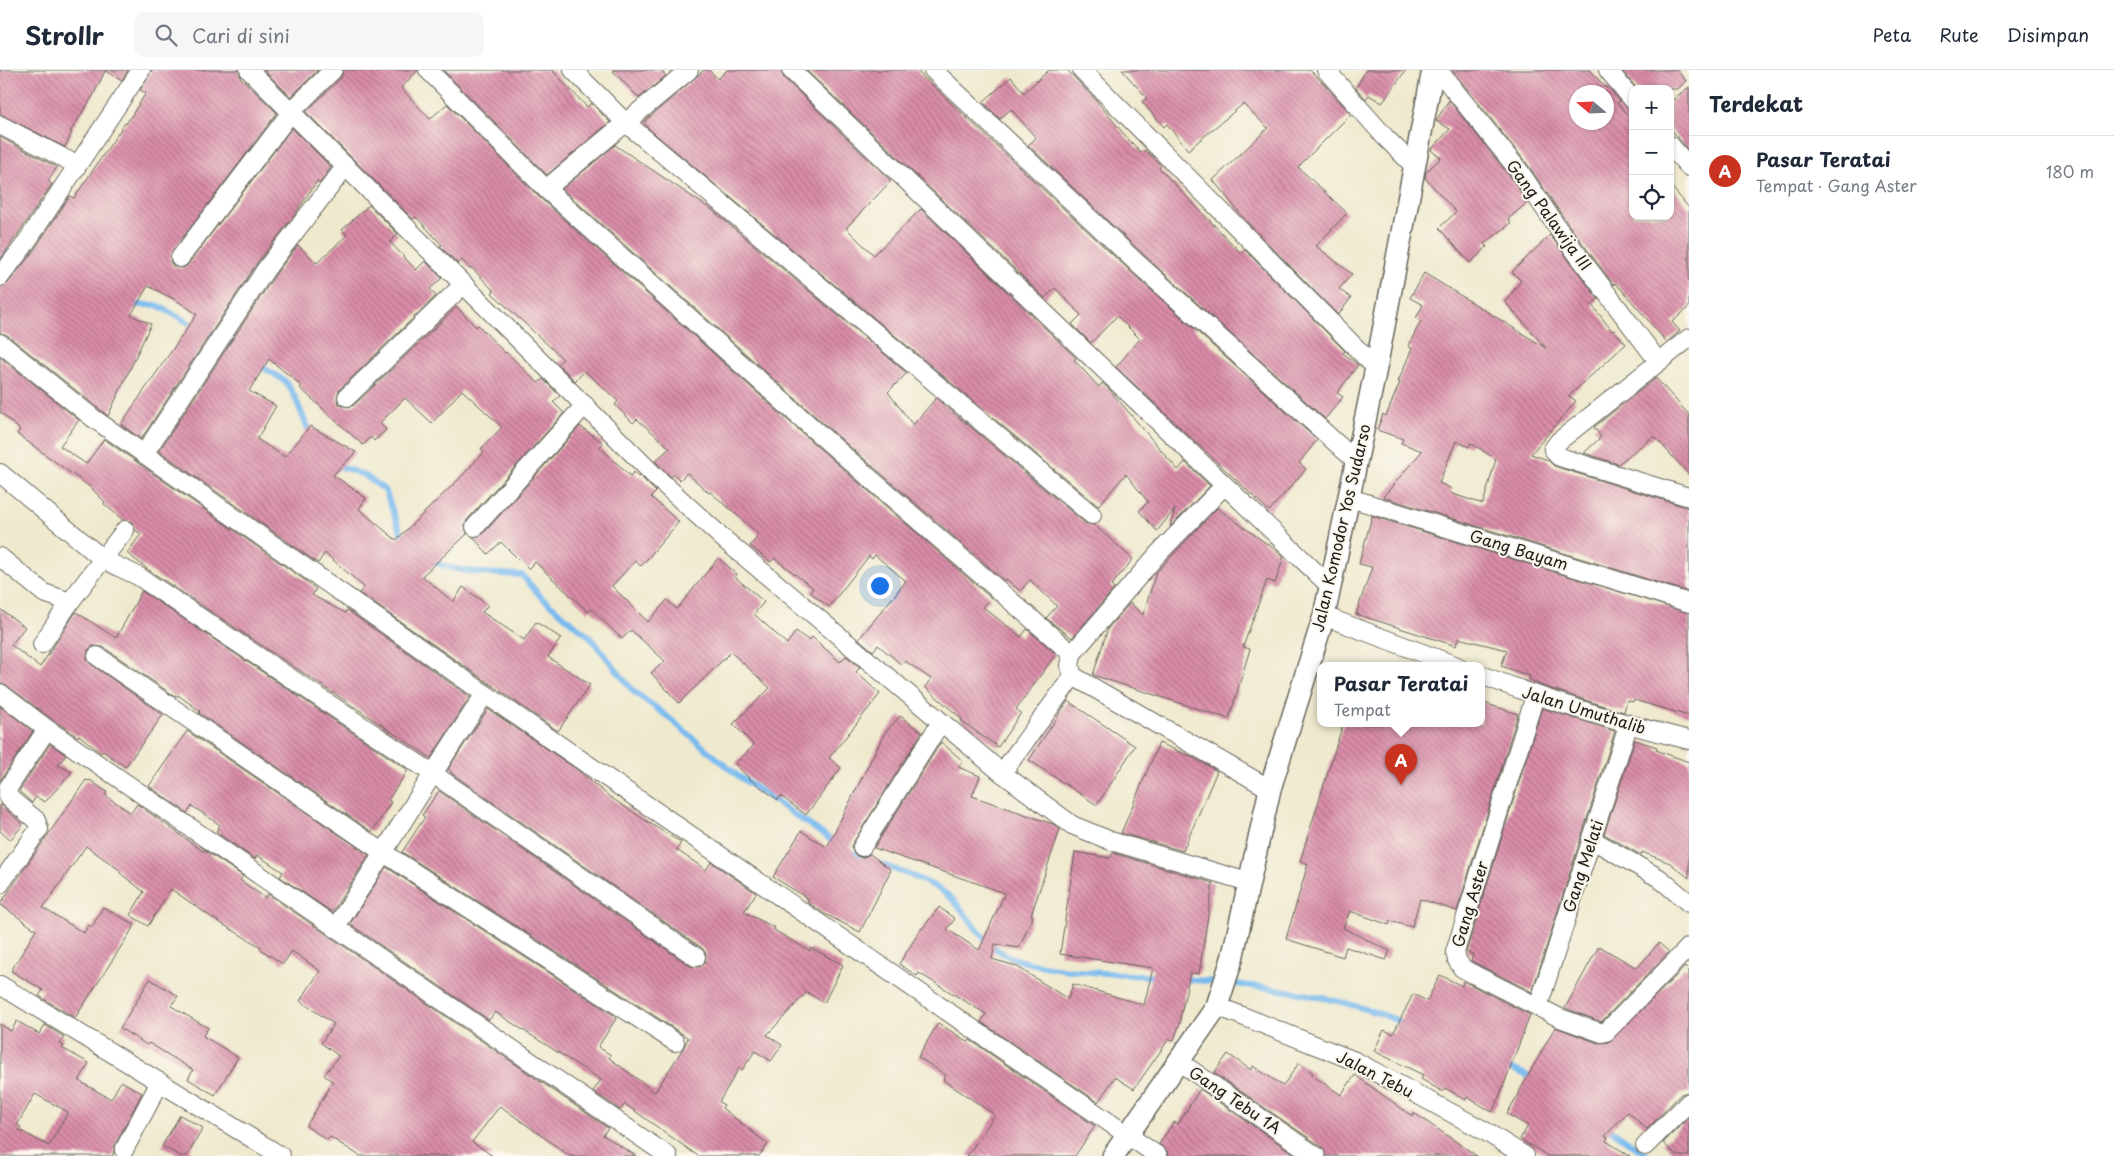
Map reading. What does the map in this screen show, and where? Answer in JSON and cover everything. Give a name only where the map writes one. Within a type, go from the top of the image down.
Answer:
[{"type":"street","points":[[5,271],[141,70]]},
{"type":"street","points":[[249,70],[657,478],[726,541],[1002,773],[1072,825],[1111,841],[1248,882]]},
{"type":"street","points":[[180,258],[292,111],[333,70]]},
{"type":"street","points":[[428,70],[546,189],[818,433],[1072,654]]},
{"type":"street","points":[[573,70],[626,122],[1092,515]]},
{"type":"street","points":[[546,189],[689,70]]},
{"type":"street","points":[[791,70],[1330,586]]},
{"type":"street","points":[[933,70],[1137,263],[1356,461]]},
{"type":"street","points":[[1082,70],[1376,368]]},
{"type":"street","points":[[1326,70],[1385,137],[1415,167]]},
{"type":"street","name":"Jalan Komodor Yos Sudarso","points":[[1114,1156],[1219,1002],[1232,959],[1270,789],[1324,616],[1376,368],[1433,70]]},
{"type":"street","name":"Gang Palawija III","points":[[1438,70],[1524,178],[1559,230],[1658,361]]},
{"type":"street","points":[[1608,70],[1629,95]]},
{"type":"street","points":[[0,126],[77,165]]},
{"type":"street","points":[[1674,150],[1689,168]]},
{"type":"street","points":[[144,454],[266,269],[346,166]]},
{"type":"street","points":[[347,397],[464,284]]},
{"type":"street","points":[[1685,491],[1566,459],[1554,453],[1553,449],[1555,445],[1689,338]]},
{"type":"street","points":[[0,343],[93,418],[485,694],[1158,1156]]},
{"type":"street","points":[[475,527],[585,405]]},
{"type":"street","points":[[0,473],[104,560],[138,576],[432,773],[696,957]]},
{"type":"street","points":[[1224,486],[1157,555],[1072,654],[1070,666],[1073,676],[1270,789]]},
{"type":"street","name":"Gang Bayam","points":[[1350,498],[1689,603]]},
{"type":"street","points":[[42,644],[70,602],[104,560],[125,530]]},
{"type":"street","points":[[0,558],[44,594],[70,602]]},
{"type":"street","points":[[1324,616],[1446,662]]},
{"type":"street","points":[[97,656],[384,853],[675,1042]]},
{"type":"street","points":[[1002,773],[1073,676]]},
{"type":"street","name":"Jalan Umuthalib","points":[[1485,677],[1628,726],[1689,740]]},
{"type":"street","points":[[0,693],[47,729],[668,1156]]},
{"type":"street","points":[[335,928],[384,853],[432,773],[485,694]]},
{"type":"street","name":"Gang Aster","points":[[1535,696],[1455,952],[1457,960],[1462,968],[1538,1007],[1598,1032],[1606,1032],[1689,946]]},
{"type":"street","points":[[862,847],[941,722]]},
{"type":"street","name":"Gang Melati","points":[[1538,1007],[1628,726]]},
{"type":"street","points":[[0,884],[39,829],[36,820],[8,797],[7,793],[8,788],[47,729]]},
{"type":"street","points":[[1591,840],[1659,878],[1689,903]]},
{"type":"street","points":[[0,985],[281,1156]]},
{"type":"street","name":"Jalan Tebu","points":[[1219,1002],[1355,1061],[1483,1130],[1525,1156]]},
{"type":"street","name":"Gang Tebu 1A","points":[[1178,1062],[1316,1156]]},
{"type":"street","points":[[124,1150],[160,1082]]},
{"type":"street","points":[[1645,1146],[1689,1102]]},
{"type":"building","points":[[0,70],[128,70],[122,80],[105,71],[93,96],[70,132],[72,133],[65,147],[0,114]]},
{"type":"building","points":[[152,70],[239,70],[241,78],[277,113],[172,252],[170,262],[174,267],[184,268],[188,264],[292,128],[331,167],[320,183],[317,181],[293,217],[257,263],[141,439],[121,424],[197,314],[176,300],[148,286],[131,315],[151,324],[108,416],[7,335],[0,333],[0,287],[8,283],[32,253],[70,196],[74,198],[126,124],[146,93],[140,90]]},
{"type":"building","points":[[264,70],[318,70],[291,97]]},
{"type":"building","points":[[343,70],[418,70],[401,88],[430,119],[447,104],[539,197],[811,441],[991,598],[983,607],[1021,637],[1027,629],[1056,654],[1016,709],[1021,713],[998,747],[961,721],[962,719],[925,687],[931,679],[905,661],[902,665],[878,645],[873,651],[859,639],[906,581],[875,555],[872,559],[869,556],[829,607],[810,592],[813,588],[774,558],[771,562],[750,546],[759,535],[736,514],[687,473],[680,480],[674,474],[671,477],[655,461],[670,448],[637,419],[633,423],[615,405],[618,401],[585,371],[575,381],[558,364],[563,359],[492,293],[494,291],[472,268],[470,269],[462,260],[458,264],[416,217],[413,219],[306,112],[341,78]]},
{"type":"building","points":[[443,70],[552,70],[587,107],[591,103],[610,122],[547,175]]},
{"type":"building","points":[[612,70],[661,70],[666,76],[639,98]]},
{"type":"building","points":[[704,70],[709,70],[718,79],[727,70],[781,70],[784,78],[891,181],[846,228],[860,242],[874,255],[921,209],[1076,358],[1074,360],[1099,387],[1102,383],[1108,388],[1178,470],[1185,462],[1210,486],[1170,527],[1175,509],[1157,531],[1139,511],[1148,502],[1126,474],[1098,506],[649,129],[644,122]]},
{"type":"building","points":[[806,70],[916,70],[1130,271],[1317,440],[1299,463],[1306,469],[1269,511],[1116,367],[1140,339],[1117,316],[1091,343],[1072,324],[1081,315],[1055,288],[1045,298]]},
{"type":"building","points":[[1049,70],[1067,70],[1096,100],[1128,139],[1142,153],[1145,150],[1161,166],[1159,168],[1241,253],[1245,250],[1345,351],[1343,353],[1358,365],[1337,393],[1343,397],[1325,419],[1144,255],[1028,145],[1036,138],[1011,109],[1000,119],[983,102],[1011,77],[1024,93]]},
{"type":"building","points":[[1122,70],[1310,70],[1351,114],[1298,167],[1347,213],[1316,246],[1352,274],[1339,289],[1351,298],[1338,315],[1245,220],[1213,180],[1268,128],[1243,104],[1188,150],[1167,124],[1164,127],[1142,102],[1147,98]]},
{"type":"building","points":[[1366,70],[1406,70],[1382,103],[1369,95],[1366,99],[1356,88]]},
{"type":"building","points":[[1452,70],[1590,70],[1603,85],[1569,85],[1569,130],[1614,130],[1614,94],[1620,101],[1617,103],[1629,117],[1629,220],[1674,220],[1674,190],[1689,208],[1689,307],[1672,322],[1680,331],[1667,342],[1621,289],[1615,283],[1614,285],[1568,224],[1528,165]]},
{"type":"building","points":[[1625,70],[1677,70],[1686,81],[1678,89],[1674,89],[1674,85],[1634,85],[1623,72]]},
{"type":"building","points":[[1689,87],[1689,151],[1674,133],[1674,99]]},
{"type":"building","points":[[1449,100],[1528,202],[1508,219],[1511,223],[1484,244],[1487,247],[1470,263],[1439,228],[1456,212],[1425,178],[1426,172],[1441,158],[1431,150],[1450,129],[1436,121]]},
{"type":"building","points":[[0,137],[57,167],[48,181],[52,184],[0,260]]},
{"type":"building","points":[[615,145],[712,210],[907,373],[888,392],[913,425],[936,398],[1085,523],[1094,525],[1133,559],[1111,586],[1114,589],[1072,638],[1046,618],[1057,606],[1030,580],[1020,591],[1006,579],[1005,581],[825,425],[562,189]]},
{"type":"building","points":[[369,205],[398,234],[390,242],[416,270],[425,261],[442,278],[430,289],[436,296],[339,390],[337,399],[340,405],[349,407],[354,405],[457,307],[476,327],[478,325],[538,383],[543,379],[560,396],[553,402],[564,413],[467,520],[465,525],[467,534],[422,576],[453,602],[463,587],[488,605],[482,612],[524,640],[536,622],[561,638],[548,657],[590,685],[558,731],[359,593],[364,587],[325,553],[318,563],[159,451],[275,275],[298,245],[317,263],[347,235],[342,230]],"holes":[[[269,359],[302,386],[300,388],[363,445],[371,437],[374,441],[386,430],[380,423],[405,398],[432,423],[462,390],[502,427],[481,449],[484,452],[459,479],[396,540],[359,509],[366,498],[333,475],[356,452],[310,426],[285,457],[257,439],[276,406],[249,391]]]},
{"type":"building","points":[[1550,235],[1598,299],[1592,305],[1612,331],[1614,330],[1626,344],[1569,396],[1576,401],[1531,454],[1548,460],[1554,466],[1689,508],[1689,592],[1383,497],[1422,451],[1401,443],[1403,439],[1377,430],[1383,414],[1386,416],[1400,382],[1398,382],[1412,348],[1408,346],[1421,321],[1416,318],[1423,305],[1410,298],[1424,273],[1546,348],[1505,302],[1521,281],[1512,272]],"holes":[[[1456,441],[1469,447],[1471,443],[1496,459],[1483,504],[1450,493],[1452,489],[1439,483]]]},
{"type":"building","points":[[0,357],[79,420],[60,446],[86,464],[104,439],[306,581],[316,589],[312,595],[345,613],[347,610],[470,697],[431,758],[150,571],[127,553],[141,534],[135,530],[132,522],[123,520],[104,504],[105,502],[90,487],[17,434],[20,430],[0,412]]},
{"type":"building","points":[[1656,378],[1689,415],[1689,475],[1654,436],[1618,464],[1584,453],[1601,437],[1594,427]]},
{"type":"building","points":[[580,426],[603,443],[600,447],[630,476],[634,472],[638,477],[640,476],[656,492],[651,497],[679,522],[641,566],[635,561],[612,586],[648,622],[667,600],[677,609],[718,558],[737,574],[735,577],[764,602],[754,614],[787,644],[796,631],[809,641],[812,637],[840,662],[846,656],[860,667],[856,672],[880,694],[829,758],[841,768],[806,815],[781,796],[778,800],[750,779],[735,764],[754,745],[733,724],[770,688],[731,652],[679,703],[651,673],[665,661],[631,630],[622,639],[591,609],[588,612],[535,562],[528,569],[501,542],[488,554],[473,537],[483,534]]},
{"type":"building","points":[[1217,508],[1284,556],[1275,583],[1267,580],[1243,647],[1250,649],[1229,719],[1093,675],[1108,628],[1130,603],[1143,615],[1156,573]]},
{"type":"building","points":[[1372,516],[1689,613],[1689,716],[1634,700],[1633,702],[1627,700],[1624,712],[1613,709],[1540,685],[1529,679],[1530,676],[1501,666],[1507,650],[1458,638],[1456,646],[1356,614],[1372,567],[1359,564]]},
{"type":"building","points":[[142,591],[408,770],[388,800],[391,802],[372,832],[199,713],[200,711],[178,695],[176,697],[103,647],[93,646],[88,650],[87,660],[163,715],[125,767],[103,751],[101,753],[79,735],[78,737],[6,685],[0,683],[0,609],[25,627],[11,645],[40,667],[76,612],[116,638]]},
{"type":"building","points":[[1068,701],[1135,746],[1097,805],[1029,760]]},
{"type":"building","points":[[1485,703],[1518,714],[1457,911],[1420,899],[1412,927],[1390,921],[1389,925],[1350,911],[1343,928],[1390,951],[1386,960],[1346,947],[1343,957],[1286,939],[1308,864],[1300,861],[1342,727],[1485,727]]},
{"type":"building","points":[[0,706],[33,731],[0,781]]},
{"type":"building","points":[[1542,708],[1615,731],[1532,992],[1471,961],[1473,954],[1466,952]]},
{"type":"building","points":[[488,709],[575,768],[610,797],[681,842],[677,850],[706,870],[711,862],[756,893],[744,912],[775,928],[774,930],[810,951],[811,948],[843,965],[824,1003],[807,992],[767,1035],[782,1045],[771,1061],[755,1051],[742,1070],[739,1068],[719,1102],[724,1105],[722,1108],[768,1144],[759,1156],[698,1156],[625,1104],[620,1110],[593,1091],[601,1080],[495,1012],[489,1020],[350,924],[386,867],[617,1017],[598,1047],[611,1055],[609,1058],[655,1092],[684,1047],[688,1038],[681,1033],[402,852],[425,817],[422,815],[439,791],[690,966],[700,967],[705,963],[706,953],[702,948],[451,773],[448,769]]},
{"type":"building","points":[[900,716],[922,732],[851,846],[857,856],[862,858],[870,854],[891,870],[860,932],[825,914],[807,902],[809,899],[773,877],[801,831],[827,847],[884,734]]},
{"type":"building","points":[[187,731],[369,855],[332,912],[280,877],[283,872],[257,855],[255,859],[216,832],[220,825],[192,806],[187,813],[149,786]]},
{"type":"building","points":[[1635,740],[1657,747],[1656,750],[1689,762],[1689,878],[1670,863],[1642,852],[1641,855],[1604,834]]},
{"type":"building","points":[[941,742],[963,761],[958,767],[980,776],[972,796],[1053,824],[1060,829],[1031,915],[1033,916],[1019,948],[995,944],[992,959],[1016,966],[1068,999],[1073,984],[1144,1005],[1153,968],[1060,954],[1075,852],[1110,858],[1113,853],[1213,883],[1199,974],[1190,973],[1181,1020],[1174,1040],[1169,1039],[1134,1089],[1115,1077],[1098,1102],[981,1022],[986,1014],[919,973],[917,976],[899,964],[921,929],[939,907],[955,919],[947,929],[979,950],[1005,893],[874,848]]},
{"type":"building","points":[[1159,743],[1192,757],[1217,771],[1183,851],[1121,833]]},
{"type":"building","points":[[50,744],[66,755],[58,765],[72,772],[45,802],[36,797],[32,803],[19,791]]},
{"type":"building","points":[[86,780],[90,780],[107,792],[105,795],[131,813],[137,804],[203,851],[243,876],[240,880],[265,898],[268,894],[608,1128],[603,1135],[636,1156],[570,1156],[500,1106],[472,1142],[493,1156],[360,1156],[330,1137],[327,1140],[306,1126],[333,1082],[324,1075],[339,1056],[321,1043],[334,1024],[300,1001],[320,971],[292,951],[283,964],[260,949],[261,947],[217,921],[171,889],[148,926],[130,915],[144,892],[120,873],[121,871],[86,846],[43,908],[84,933],[88,925],[92,927],[103,907],[135,925],[75,1018],[39,996],[43,990],[11,971],[36,930],[0,904]]},
{"type":"building","points":[[0,804],[23,825],[10,840],[0,831]]},
{"type":"building","points":[[1659,943],[1669,952],[1601,1022],[1565,1008],[1599,946],[1637,968]]},
{"type":"building","points":[[1685,967],[1689,971],[1689,1092],[1681,1094],[1647,1129],[1628,1112],[1605,1136],[1608,1138],[1606,1141],[1630,1156],[1548,1156],[1520,1139],[1528,1126],[1507,1114],[1555,1027],[1598,1043],[1609,1042]]},
{"type":"building","points":[[1440,975],[1462,986],[1463,981],[1530,1015],[1492,1112],[1467,1097],[1466,1100],[1445,1088],[1443,1092],[1421,1079],[1423,1075],[1374,1051],[1384,1030],[1393,1034],[1413,994],[1427,1001]]},
{"type":"building","points":[[150,979],[178,996],[171,1006],[208,1028],[203,1036],[238,1057],[215,1095],[188,1079],[193,1070],[120,1028]]},
{"type":"building","points":[[17,1021],[39,1034],[45,1025],[64,1037],[60,1044],[64,1046],[62,1048],[89,1063],[79,1081],[111,1099],[121,1081],[142,1093],[115,1145],[113,1156],[0,1156],[0,1024],[11,1031]],"holes":[[[35,1094],[68,1112],[49,1146],[19,1130],[21,1127],[17,1125]]]},
{"type":"building","points":[[938,1023],[968,1042],[970,1040],[1095,1126],[1075,1156],[967,1156],[995,1115],[943,1080],[946,1075],[918,1057]]},
{"type":"building","points":[[1228,1054],[1251,1070],[1253,1066],[1283,1086],[1299,1063],[1313,1073],[1312,1075],[1341,1095],[1355,1075],[1412,1116],[1414,1113],[1477,1156],[1326,1156],[1322,1147],[1214,1073]]},
{"type":"building","points":[[1200,1089],[1297,1156],[1168,1156],[1167,1151],[1159,1144],[1174,1122],[1178,1124]]},
{"type":"building","points":[[180,1115],[203,1128],[187,1156],[180,1156],[162,1146]]},
{"type":"building","points":[[1689,1117],[1689,1156],[1678,1156],[1663,1143]]},
{"type":"waterway","points":[[0,247],[28,270]]},
{"type":"waterway","points":[[130,305],[157,305],[235,349]]},
{"type":"waterway","points":[[256,363],[285,381],[294,395],[311,436]]},
{"type":"waterway","points":[[334,464],[364,475],[385,490],[405,540]]},
{"type":"waterway","points":[[430,560],[441,565],[463,570],[522,575],[541,597],[590,637],[633,691],[663,713],[737,775],[837,844]]},
{"type":"waterway","points":[[847,851],[870,860]]},
{"type":"waterway","points":[[880,864],[917,878],[943,892],[951,898],[992,946],[1010,957],[1064,969],[1160,977]]},
{"type":"waterway","points":[[1182,979],[1296,992],[1352,1005],[1406,1024]]},
{"type":"waterway","points":[[1503,1065],[1535,1079]]},
{"type":"waterway","points":[[1606,1126],[1648,1156]]},
{"type":"place","name":"Pasar Teratai","points":[[1401,785]]}]
